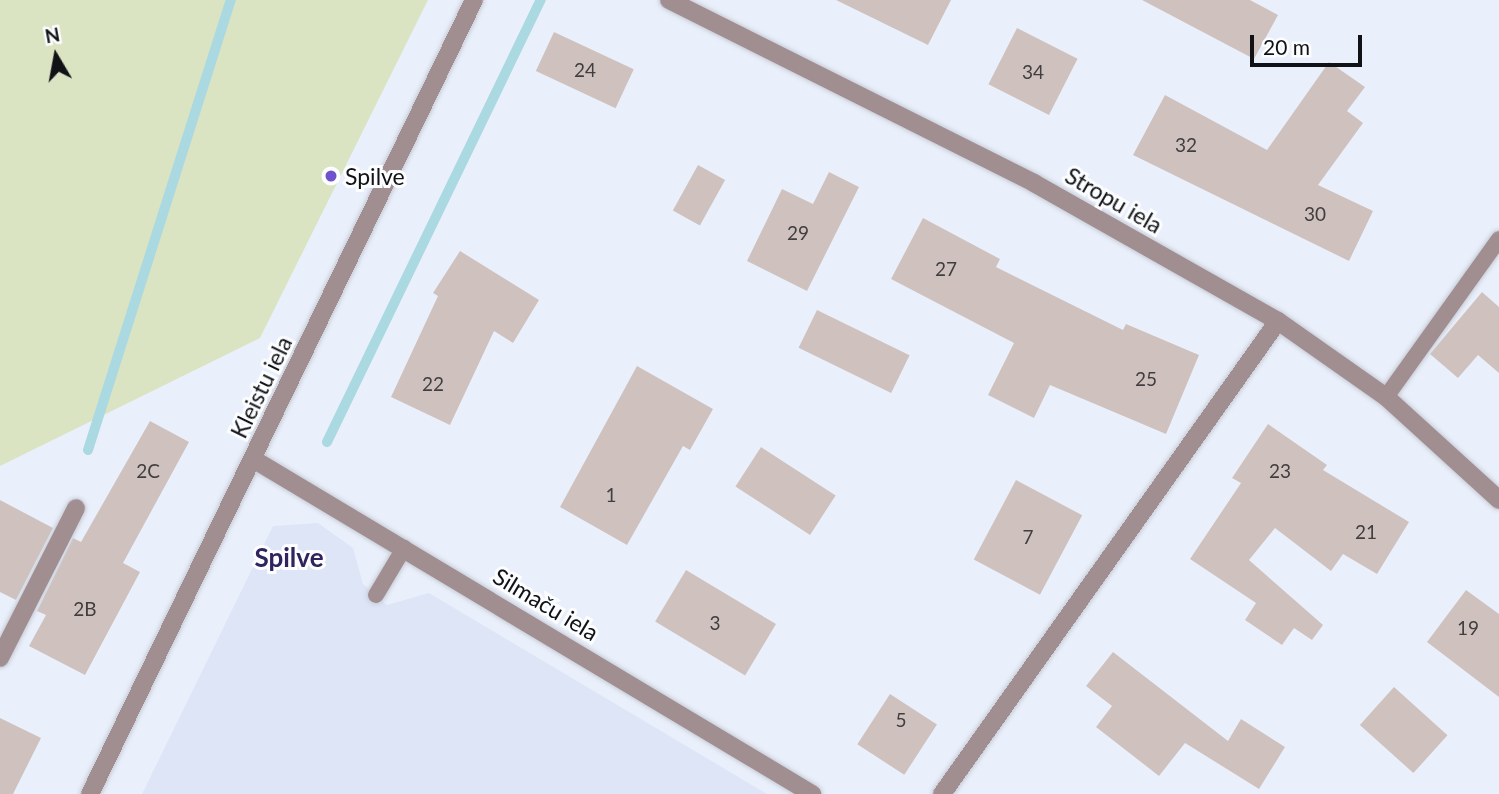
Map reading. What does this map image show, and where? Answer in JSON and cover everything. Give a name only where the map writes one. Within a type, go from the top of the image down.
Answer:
[{"type":"street","name":"Kleistu iela","points":[[90,794],[474,0]]},
{"type":"street","name":"Stropu iela","points":[[669,0],[1034,183],[1278,321],[1385,397],[1499,500]]},
{"type":"street","points":[[942,794],[1278,321]]},
{"type":"street","name":"Silmaču iela","points":[[253,459],[812,794]]},
{"type":"street","points":[[0,658],[76,508]]},
{"type":"lane","points":[[1385,397],[1499,239]]},
{"type":"lane","points":[[376,595],[404,548]]},
{"type":"shaded area","points":[[318,523],[353,548],[363,584],[387,605],[429,593],[767,794],[142,794],[273,526]]},
{"type":"green space","points":[[0,0],[428,0],[260,338],[0,466]]},
{"type":"building","points":[[836,0],[951,0],[928,45]]},
{"type":"building","points":[[1142,0],[1250,0],[1278,15],[1254,59]]},
{"type":"building","points":[[1017,28],[1078,59],[1049,115],[988,84]]},
{"type":"building","points":[[554,32],[634,69],[616,108],[536,71]]},
{"type":"building","points":[[1329,62],[1365,87],[1347,111],[1363,123],[1318,185],[1373,211],[1349,261],[1133,155],[1165,95],[1267,150]]},
{"type":"building","points":[[698,165],[725,180],[700,226],[673,210]]},
{"type":"building","points":[[829,172],[859,187],[807,291],[747,261],[782,189],[813,204]]},
{"type":"building","points":[[923,218],[1000,259],[996,267],[1123,330],[1126,324],[1199,355],[1166,434],[1050,385],[1034,418],[988,395],[1014,343],[891,279]]},
{"type":"building","points":[[460,251],[539,300],[513,343],[494,331],[450,425],[391,397],[438,296],[433,293]]},
{"type":"building","points":[[1482,292],[1499,307],[1499,373],[1478,355],[1458,378],[1430,354]]},
{"type":"building","points":[[817,310],[910,355],[891,393],[799,348]]},
{"type":"building","points":[[637,366],[713,409],[690,450],[683,446],[627,545],[560,507]]},
{"type":"building","points":[[150,421],[189,442],[123,563],[140,572],[85,675],[29,646],[46,615],[37,611],[73,538],[81,542]]},
{"type":"building","points":[[1268,424],[1327,465],[1323,470],[1409,522],[1377,574],[1343,554],[1331,571],[1275,528],[1249,560],[1323,625],[1312,640],[1294,628],[1282,645],[1245,620],[1256,603],[1190,559],[1241,483],[1232,478]]},
{"type":"building","points":[[761,447],[836,495],[810,535],[735,486]]},
{"type":"building","points":[[1016,480],[1082,515],[1040,595],[974,559]]},
{"type":"building","points":[[0,500],[53,528],[16,600],[0,592]]},
{"type":"building","points":[[686,570],[776,624],[745,676],[655,621]]},
{"type":"building","points":[[1466,590],[1499,614],[1499,697],[1427,642]]},
{"type":"building","points":[[1113,652],[1228,741],[1241,719],[1285,747],[1259,789],[1185,743],[1159,776],[1096,727],[1112,706],[1086,686]]},
{"type":"building","points":[[1394,687],[1448,735],[1413,773],[1360,725]]},
{"type":"building","points":[[890,694],[937,724],[904,775],[857,744]]},
{"type":"building","points":[[0,718],[41,738],[13,794],[0,794]]},
{"type":"waterway","points":[[88,450],[231,0]]},
{"type":"waterway","points":[[327,442],[541,0]]},
{"type":"place","name":"Spilve","points":[[331,176]]},
{"type":"district","name":"Spilve","points":[[289,558]]}]
